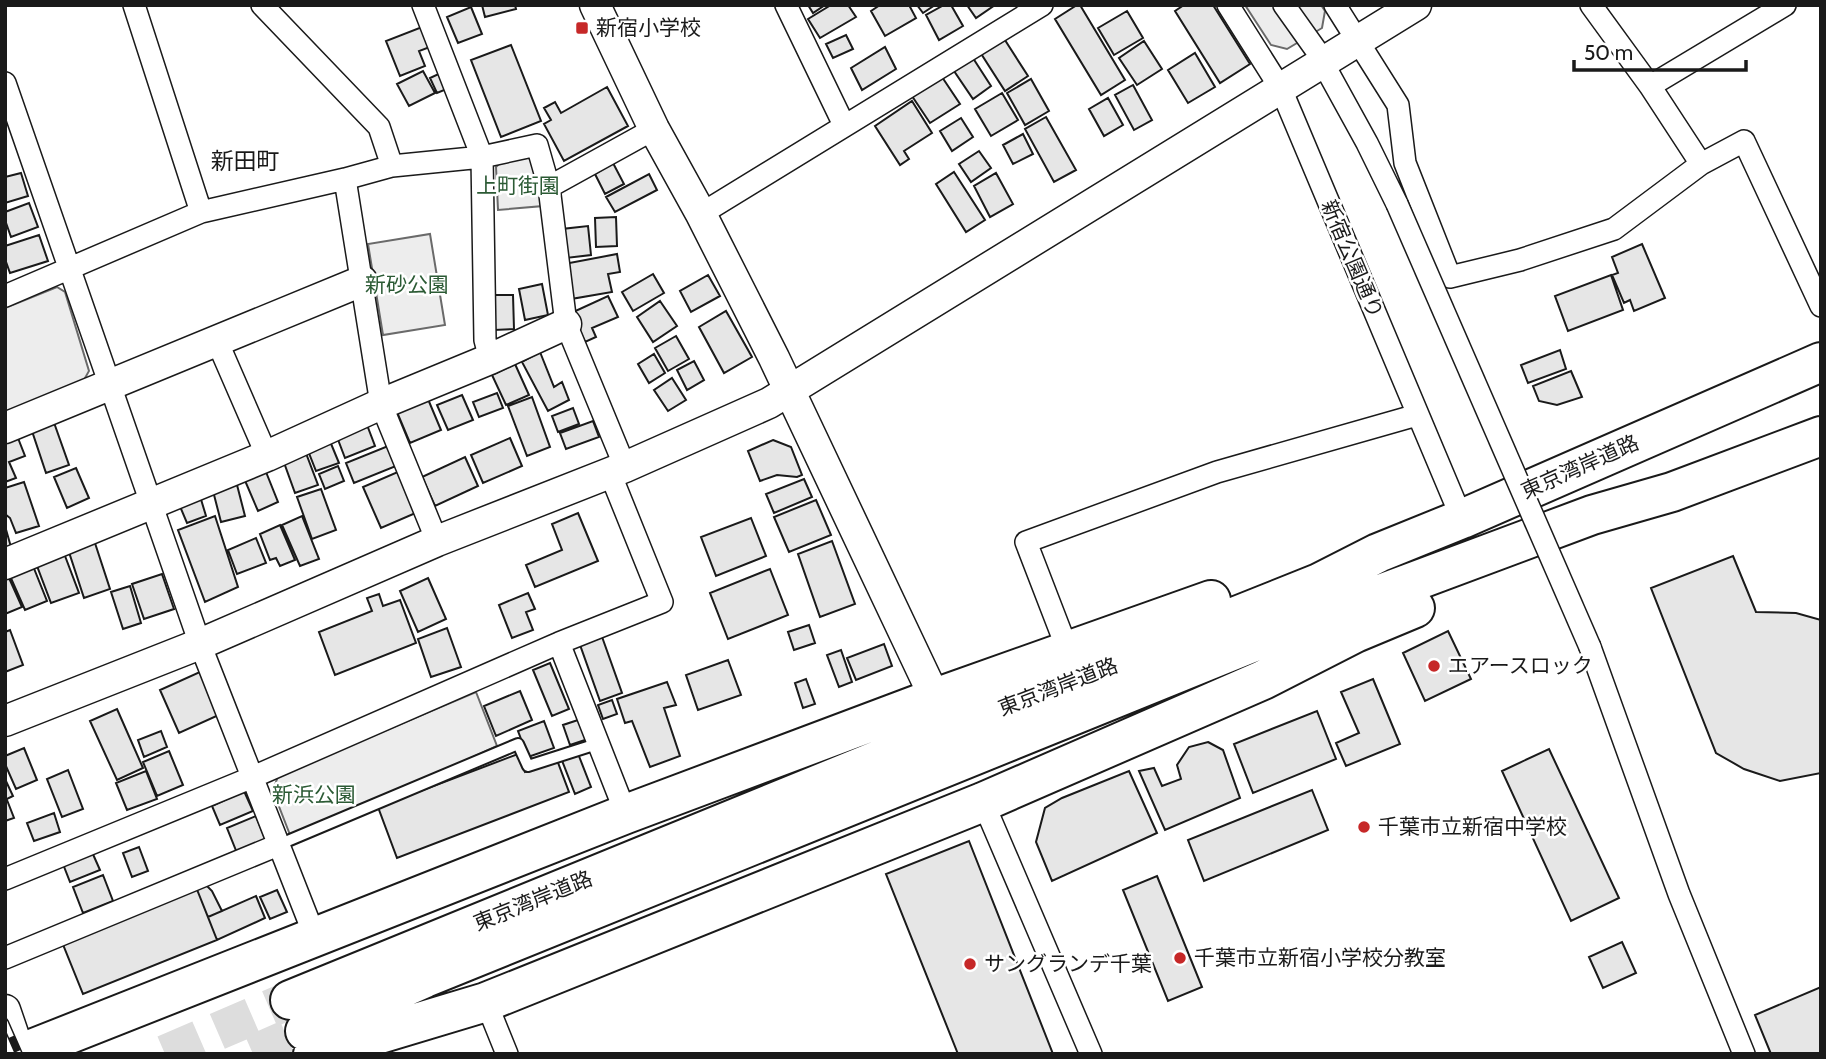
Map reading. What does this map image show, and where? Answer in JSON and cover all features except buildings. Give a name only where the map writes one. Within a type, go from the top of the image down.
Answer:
[{"type":"highway","name":"東京湾岸道路","points":[[303,1028],[998,711],[1319,583],[1378,553],[1821,362]]},
{"type":"highway","name":"東京湾岸道路","points":[[303,1028],[1284,630],[1592,515],[1672,492],[1821,436]]},
{"type":"highway","points":[[303,1028],[486,1002],[983,802],[1263,680],[1355,633],[1598,532],[1672,492]]},
{"type":"highway","points":[[20,1054],[626,814],[935,698],[1316,565],[1378,553]]},
{"type":"street","points":[[134,5],[201,212]]},
{"type":"street","points":[[262,5],[379,127],[393,166]]},
{"type":"street","points":[[423,5],[482,158],[485,340],[490,359]]},
{"type":"street","points":[[594,5],[654,129],[701,214],[788,390],[935,698]]},
{"type":"street","points":[[786,5],[844,125]]},
{"type":"street","points":[[701,214],[1042,5]]},
{"type":"street","name":"新宿公園通り","points":[[1228,5],[1281,89],[1462,519]]},
{"type":"street","points":[[1284,5],[1316,50]]},
{"type":"street","points":[[1335,5],[1398,104],[1405,163],[1450,277],[1520,260],[1614,229],[1701,164],[1744,141],[1821,306]]},
{"type":"street","points":[[5,721],[200,644],[437,541],[618,470],[769,403],[1416,5]]},
{"type":"street","points":[[1591,5],[1650,86],[1701,164]]},
{"type":"street","points":[[1650,86],[1785,5]]},
{"type":"street","points":[[1329,74],[1397,204],[1590,648],[1679,894],[1744,1054]]},
{"type":"street","points":[[5,83],[200,644],[315,937]]},
{"type":"street","points":[[549,187],[654,129]]},
{"type":"street","points":[[5,296],[201,212],[393,166],[482,158],[537,145],[549,187],[566,324],[662,602],[559,643],[253,777],[5,879]]},
{"type":"street","points":[[345,179],[381,404],[437,541]]},
{"type":"street","points":[[5,428],[362,281]]},
{"type":"street","points":[[5,564],[151,506],[566,324]]},
{"type":"street","points":[[217,341],[267,456]]},
{"type":"street","points":[[1068,651],[1026,542],[1217,472],[1417,415]]},
{"type":"street","points":[[559,643],[626,814]]},
{"type":"street","points":[[983,802],[1091,1054]]},
{"type":"street","points":[[5,958],[278,845]]},
{"type":"street","points":[[486,1002],[508,1054]]},
{"type":"street","points":[[5,1010],[20,1054]]},
{"type":"lane","points":[[278,845],[518,744],[528,766],[600,743]]},
{"type":"shaded area","points":[[1245,5],[1321,5],[1325,11],[1322,28],[1287,49],[1271,45]]},
{"type":"shaded area","name":"上町街園","points":[[524,154],[535,163],[543,206],[498,210],[496,167],[507,156]]},
{"type":"shaded area","name":"新砂公園","points":[[430,234],[445,325],[383,335],[368,244]]},
{"type":"shaded area","points":[[57,287],[65,292],[89,371],[80,387],[5,418],[5,308]]},
{"type":"shaded area","name":"新浜公園","points":[[476,692],[497,746],[292,840],[273,791],[278,776]]},
{"type":"tunnel","points":[[165,1054],[290,1000]]},
{"type":"tunnel","points":[[253,1054],[305,1031]]},
{"type":"railway","points":[[5,1022],[19,1054]]},
{"type":"place","name":"新宿小学校","points":[[582,28]]},
{"type":"place","name":"エアースロック","points":[[1434,666]]},
{"type":"place","name":"千葉市立新宿中学校","points":[[1364,827]]},
{"type":"place","name":"千葉市立新宿小学校分教室","points":[[1180,958]]},
{"type":"place","name":"サングランデ千葉","points":[[970,964]]},
{"type":"district","name":"新田町","points":[[245,161]]}]
